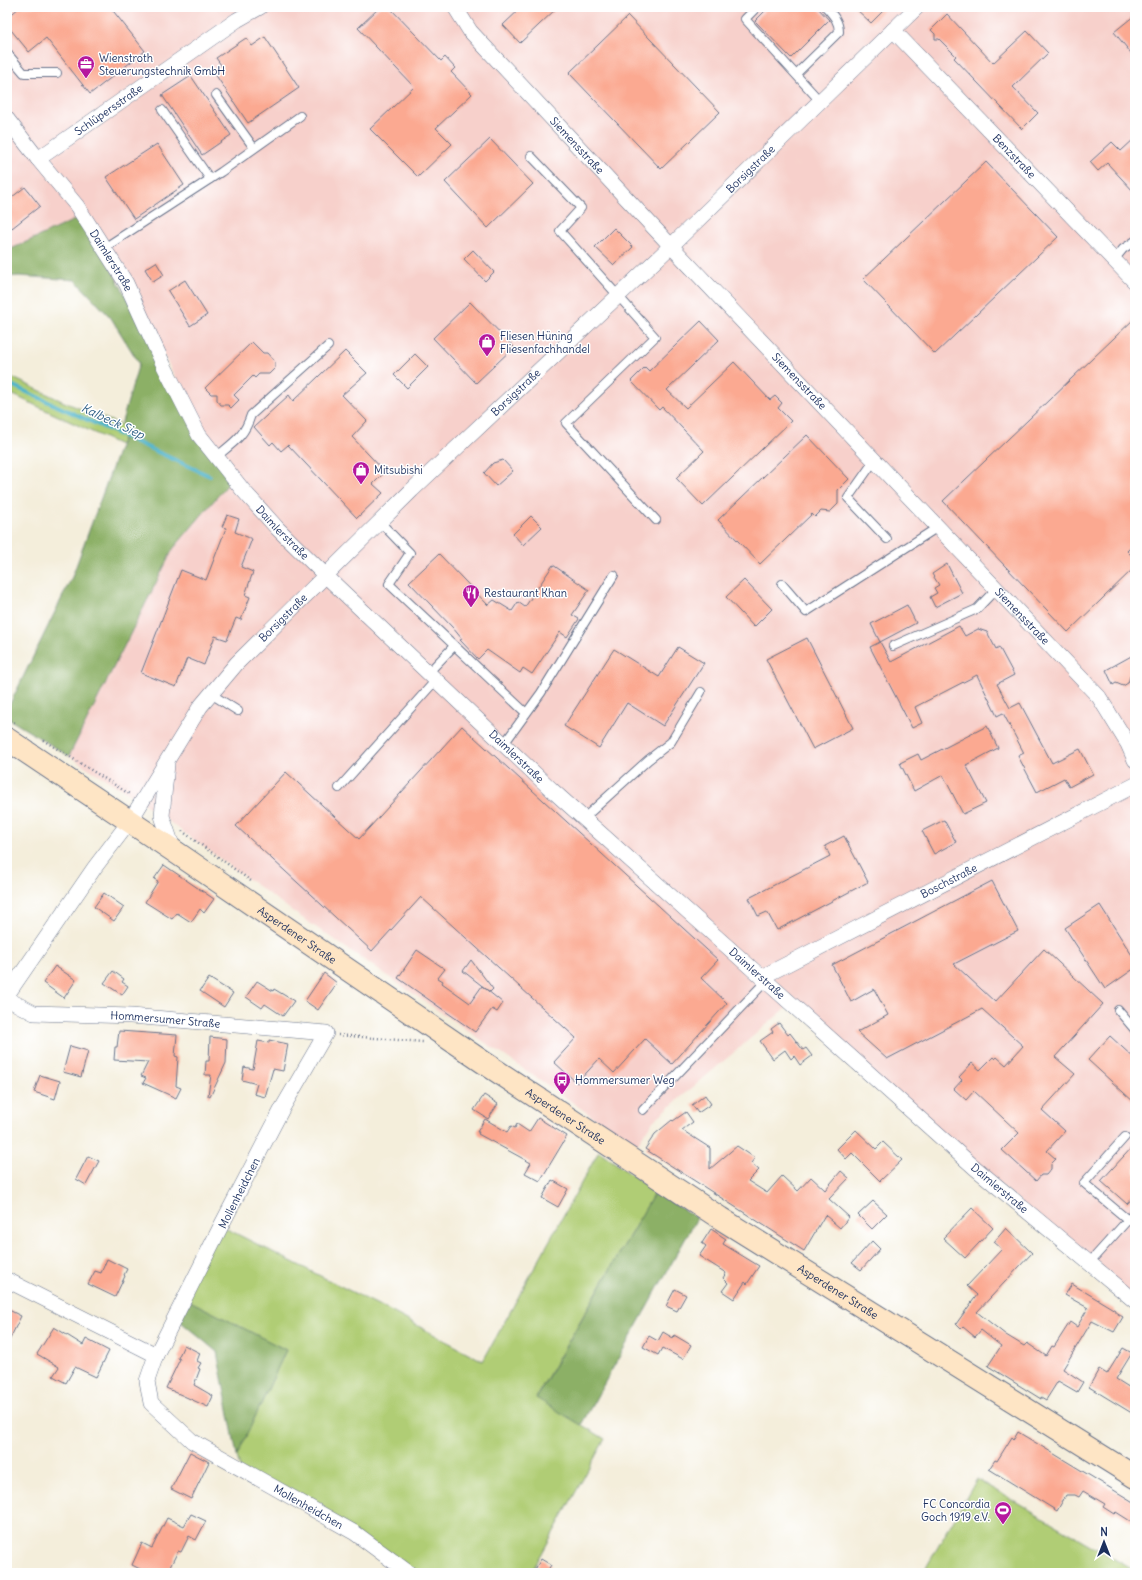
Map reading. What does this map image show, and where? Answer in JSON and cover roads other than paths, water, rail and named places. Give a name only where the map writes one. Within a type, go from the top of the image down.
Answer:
[{"type":"main road","name":"Asperdener Straße","points":[[13,732],[130,821],[483,1062],[720,1218],[1135,1477]]},
{"type":"street","name":"Schlüpersstraße","points":[[38,159],[237,20],[260,7]]},
{"type":"street","name":"Siemensstraße","points":[[456,7],[470,31],[874,461],[1099,697],[1128,744],[1135,760]]},
{"type":"street","name":"Borsigstraße","points":[[130,821],[200,707],[237,663],[380,522],[672,246],[917,7]]},
{"type":"street","name":"Benzstraße","points":[[893,30],[1135,282]]},
{"type":"street","name":"Daimlerstraße","points":[[7,119],[77,206],[126,283],[164,366],[199,435],[242,489],[272,522],[326,576],[584,818],[974,1167],[1135,1301]]},
{"type":"street","name":"Borsigstraße","points":[[168,759],[162,816],[174,851]]},
{"type":"street","name":"Boschstraße","points":[[764,979],[1135,784]]},
{"type":"street","points":[[7,995],[94,867],[130,821]]},
{"type":"street","name":"Hommersumer Straße","points":[[7,998],[34,1013],[131,1016],[326,1033]]},
{"type":"street","name":"Mollenheidchen","points":[[326,1033],[283,1107],[156,1354],[147,1381],[150,1403],[192,1442],[355,1533],[409,1573]]},
{"type":"street","points":[[7,1280],[156,1354]]},
{"type":"lane","points":[[757,7],[745,19],[820,101]]},
{"type":"lane","points":[[796,74],[839,32],[839,24],[826,7]]},
{"type":"lane","points":[[7,53],[24,73],[57,73]]},
{"type":"lane","points":[[216,95],[254,148]]},
{"type":"lane","points":[[162,110],[210,178]]},
{"type":"lane","points":[[104,248],[300,116]]},
{"type":"lane","points":[[530,156],[581,208],[560,231],[656,337],[566,423],[656,520]]},
{"type":"lane","points":[[1114,260],[1123,249],[1135,240]]},
{"type":"lane","points":[[216,457],[241,437],[247,427],[251,414],[328,346]]},
{"type":"lane","points":[[874,461],[848,498],[887,539]]},
{"type":"lane","points":[[380,522],[410,553],[389,584],[526,713]]},
{"type":"lane","points":[[782,584],[806,612],[938,528]]},
{"type":"lane","points":[[504,744],[540,694],[614,575]]},
{"type":"lane","points":[[893,646],[976,609],[996,589]]},
{"type":"lane","points":[[339,788],[432,676],[454,646]]},
{"type":"lane","points":[[584,818],[648,760],[671,742],[701,692]]},
{"type":"lane","points":[[211,694],[238,711]]},
{"type":"lane","points":[[643,1110],[764,979]]},
{"type":"lane","points":[[1118,1010],[1135,1030]]},
{"type":"lane","points":[[1125,1137],[1084,1183],[1128,1220]]},
{"type":"lane","points":[[1089,1263],[1135,1212]]},
{"type":"waterway","name":"Kalbeck Siep","points":[[7,383],[210,476]]},
{"type":"place","name":"Wienstroth Steuerungstechnik GmbH","points":[[86,79]]},
{"type":"place","name":"Fliesen Hüning Fliesenfachhandel","points":[[487,357]]},
{"type":"place","name":"Mitsubishi","points":[[361,485]]},
{"type":"place","name":"Restaurant Khan","points":[[471,608]]},
{"type":"place","name":"Hommersumer Weg","points":[[562,1095]]},
{"type":"place","name":"FC Concordia Goch 1919 e.V.","points":[[1003,1525]]}]
